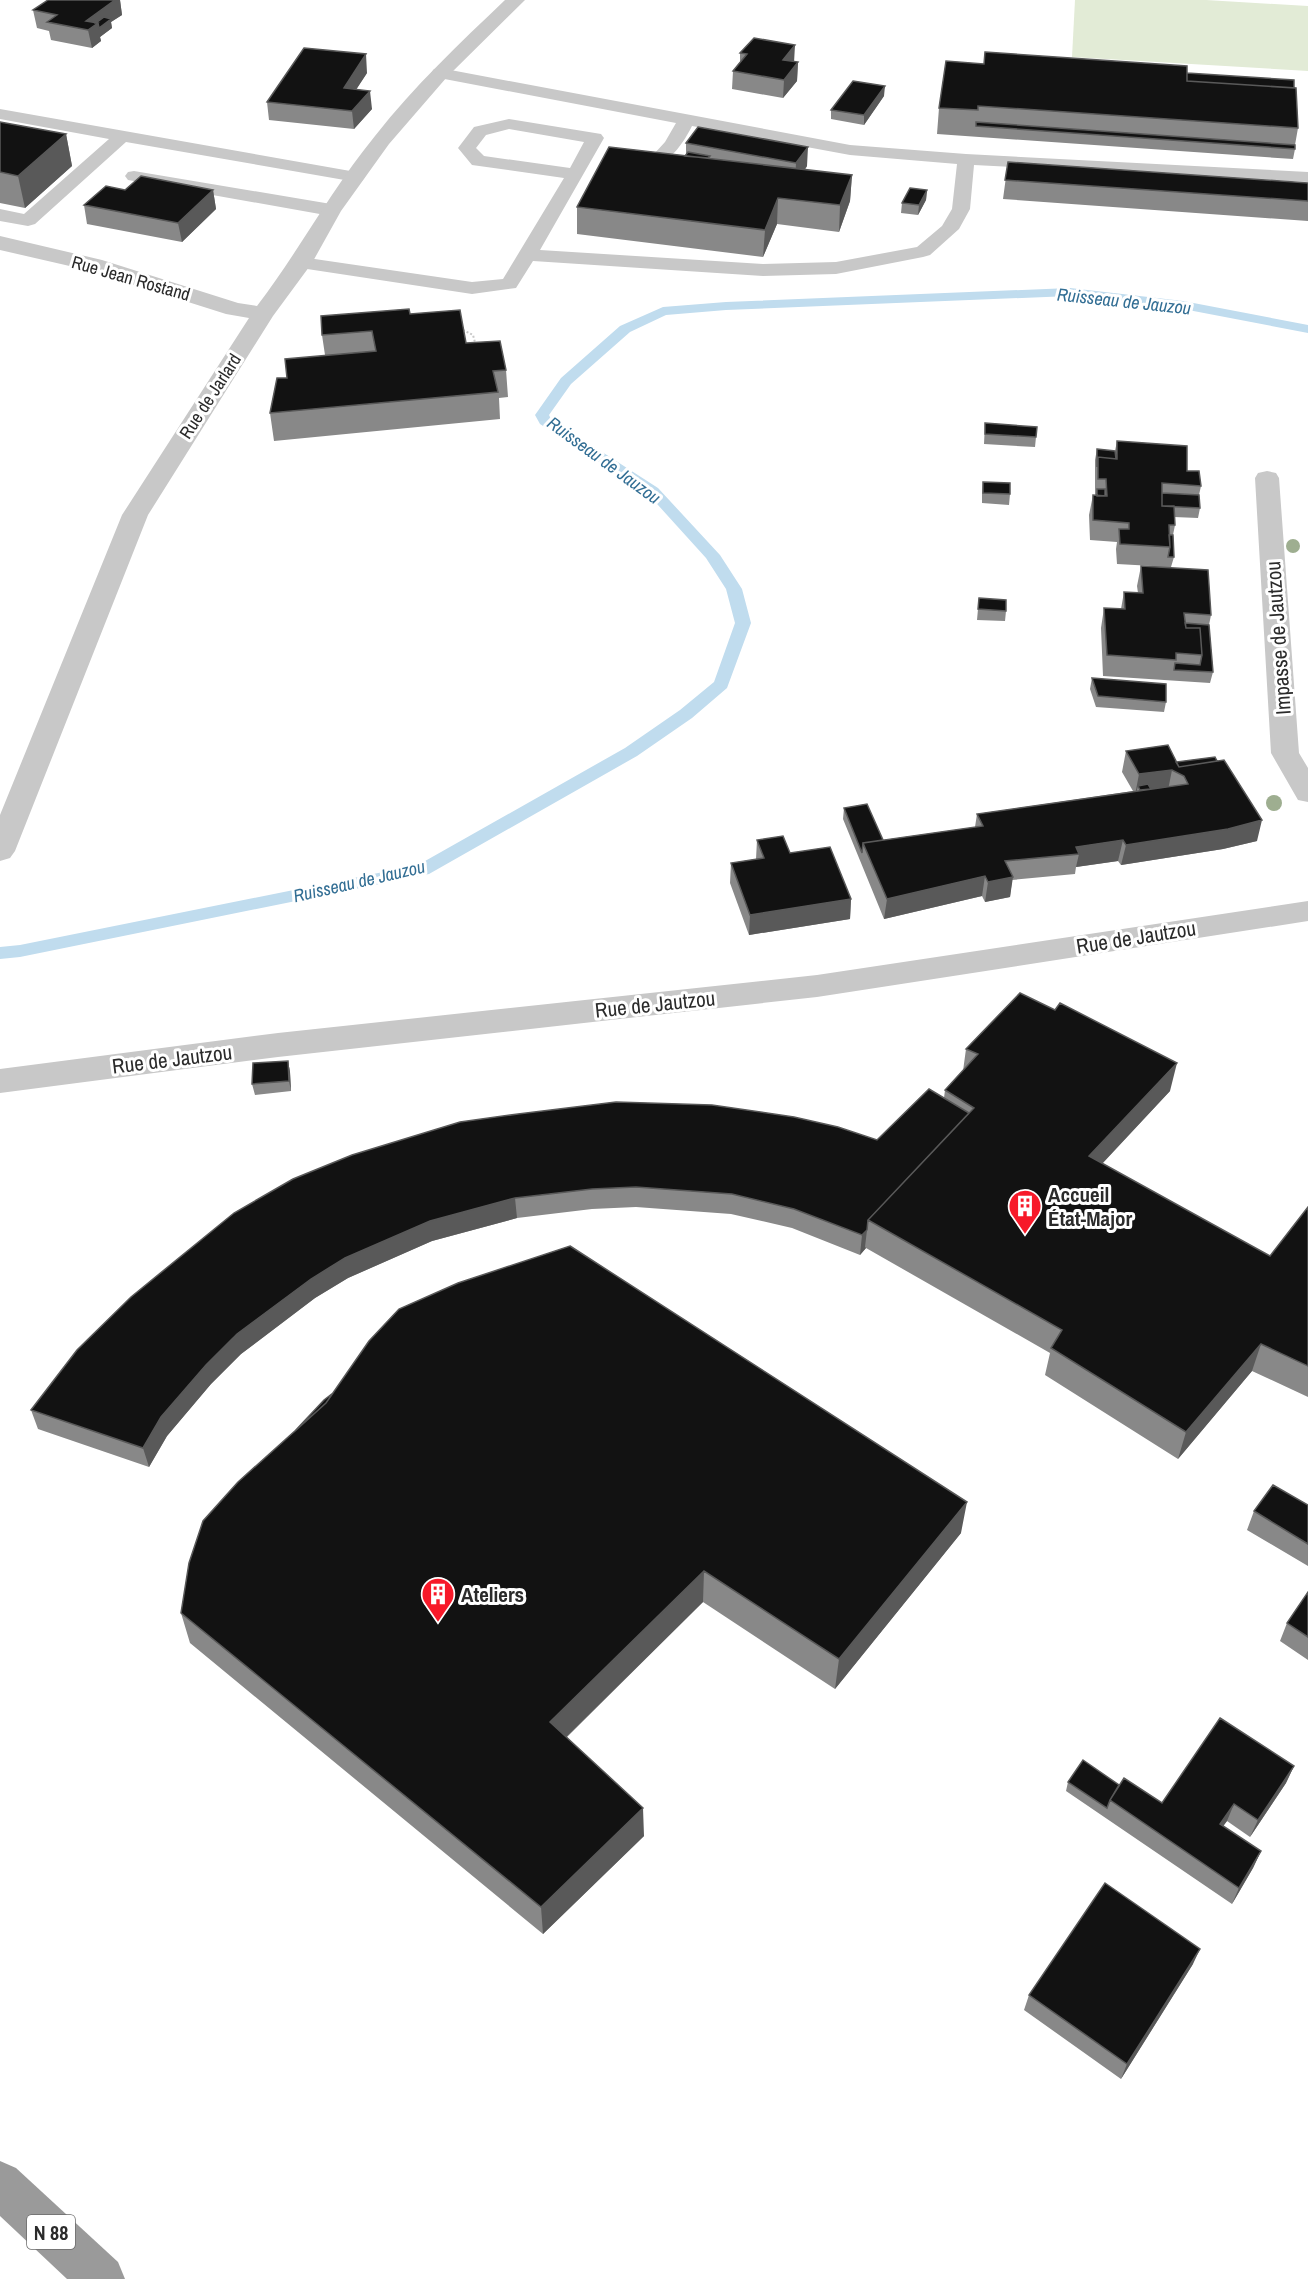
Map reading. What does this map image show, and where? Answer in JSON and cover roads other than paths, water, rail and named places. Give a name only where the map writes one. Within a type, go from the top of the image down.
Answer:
[{"type":"highway","name":"N 88","points":[[0,2184],[101,2279]]},
{"type":"street","name":"Rue de Jarlard","points":[[0,851],[135,514],[262,314],[301,263],[331,210],[382,140],[440,73],[516,0]]},
{"type":"street","name":"Rue Jean Rostand","points":[[0,243],[94,265],[234,309],[262,314]]},
{"type":"street","name":"Impasse de Jautzou","points":[[1267,478],[1285,753],[1308,792]]},
{"type":"street","name":"Rue de Jautzou","points":[[0,1081],[278,1045],[817,986],[1308,911]]},
{"type":"lane","points":[[440,73],[850,150],[966,159],[1308,177]]},
{"type":"lane","points":[[0,114],[356,177]]},
{"type":"lane","points":[[301,263],[472,288],[508,284],[528,255],[579,167],[595,138],[509,124],[480,131],[467,148],[478,161],[579,167],[609,162],[645,165],[667,154],[686,119]]},
{"type":"lane","points":[[0,215],[28,220],[121,137]]},
{"type":"lane","points":[[528,255],[763,270],[836,268],[923,251],[950,229],[961,209],[966,159]]},
{"type":"lane","points":[[134,176],[331,210]]},
{"type":"waterway","name":"Ruisseau de Jauzou","points":[[0,953],[20,951],[423,870],[631,752],[686,714],[721,684],[743,623],[734,589],[712,555],[653,491],[545,421],[542,415],[566,381],[625,329],[663,311],[726,306],[1070,292],[1183,305],[1308,329]]},
{"type":"place","name":"Accueil État-Major","points":[[1025,1235]]},
{"type":"place","name":"Ateliers","points":[[438,1623]]}]
